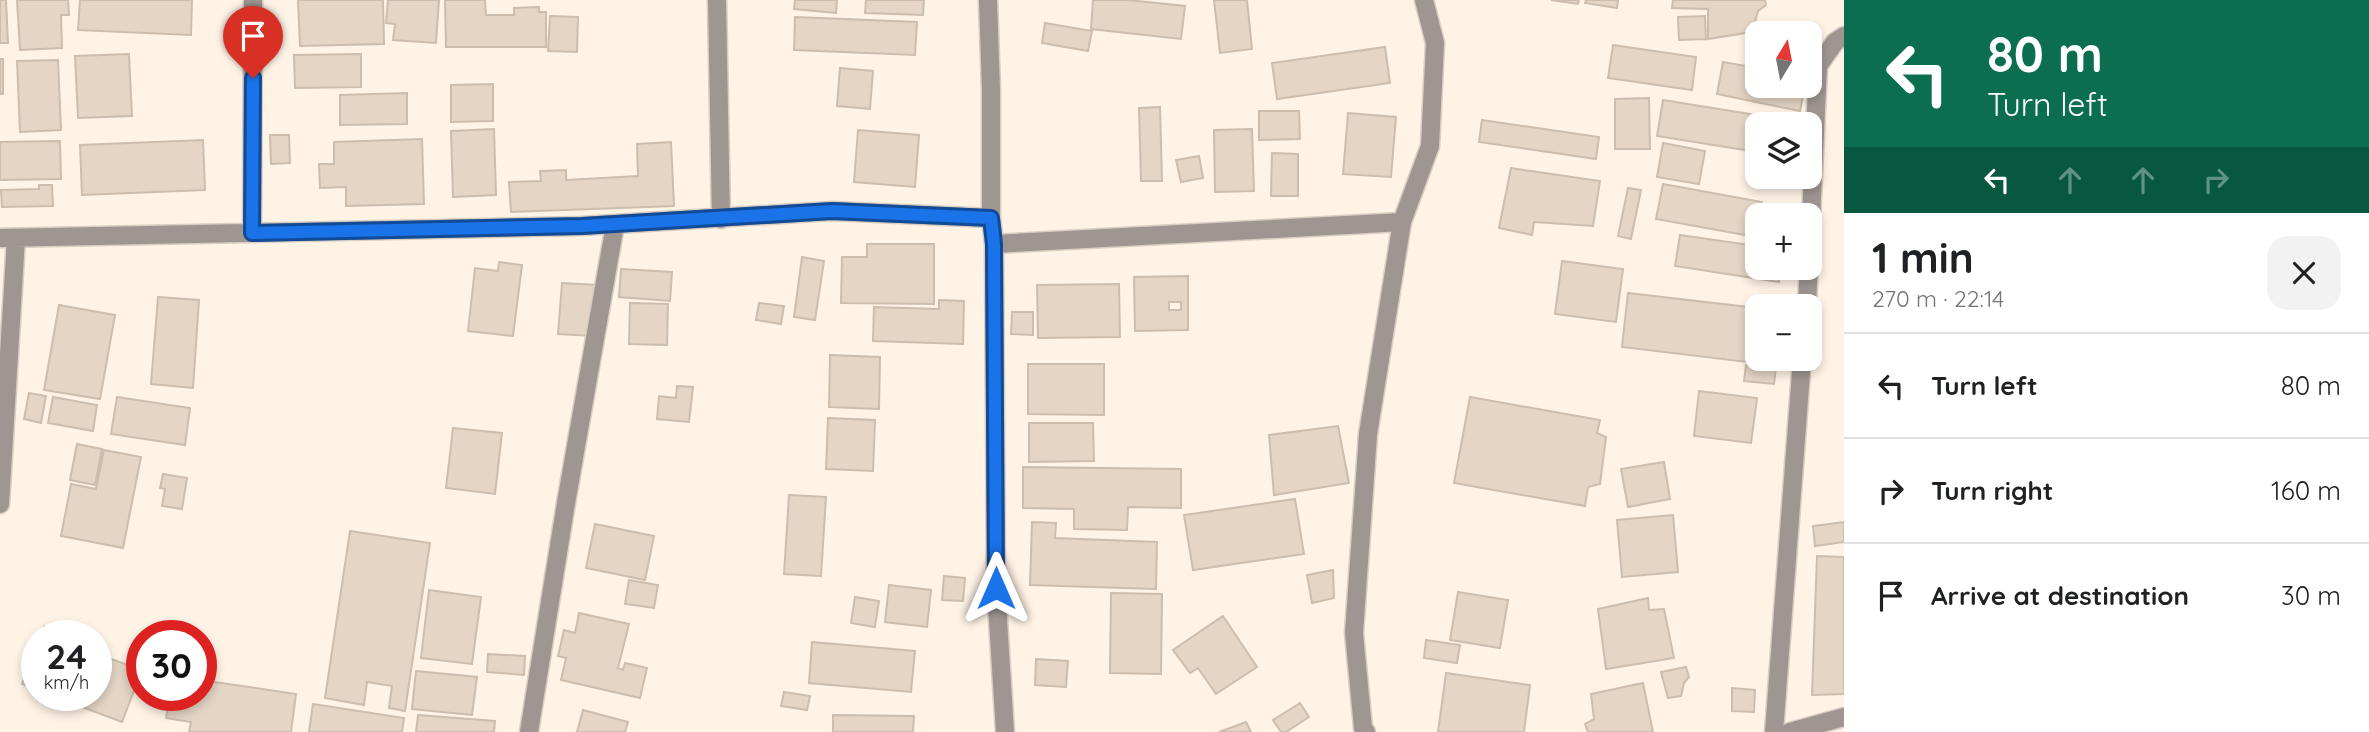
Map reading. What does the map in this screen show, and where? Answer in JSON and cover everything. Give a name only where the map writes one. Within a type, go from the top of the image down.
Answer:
[{"type":"street","points":[[252,233],[253,0]]},
{"type":"street","points":[[717,0],[721,219]]},
{"type":"street","points":[[988,0],[991,218],[994,244],[996,588],[1005,732]]},
{"type":"street","points":[[1366,732],[1363,728],[1354,633],[1368,434],[1402,222],[1430,146],[1435,43],[1424,0]]},
{"type":"street","points":[[1808,294],[1818,66],[1835,42],[1844,36]]},
{"type":"street","points":[[0,504],[8,238],[615,225],[832,211],[991,218]]},
{"type":"street","points":[[994,244],[1402,222]]},
{"type":"street","points":[[529,732],[615,225]]},
{"type":"street","points":[[1774,732],[1801,371]]},
{"type":"street","points":[[1790,732],[1844,717]]},
{"type":"building","points":[[0,0],[6,0],[8,43],[0,43]]},
{"type":"building","points":[[17,0],[68,0],[69,15],[61,15],[62,48],[20,50]]},
{"type":"building","points":[[80,0],[192,0],[191,35],[78,30]]},
{"type":"building","points":[[298,0],[383,0],[384,44],[300,46]]},
{"type":"building","points":[[388,0],[439,0],[436,43],[393,40],[395,24],[386,23]]},
{"type":"building","points":[[445,0],[485,0],[486,15],[514,15],[514,8],[539,7],[539,12],[546,12],[546,47],[446,47]]},
{"type":"building","points":[[795,0],[837,0],[836,13],[794,9]]},
{"type":"building","points":[[866,0],[924,0],[923,15],[865,13]]},
{"type":"building","points":[[1093,0],[1128,0],[1185,6],[1181,39],[1091,29]]},
{"type":"building","points":[[1214,0],[1247,0],[1252,49],[1220,53]]},
{"type":"building","points":[[1551,0],[1579,0],[1578,4]]},
{"type":"building","points":[[1586,0],[1618,0],[1617,8],[1585,3]]},
{"type":"building","points":[[1673,0],[1765,0],[1766,5],[1758,11],[1755,21],[1745,21],[1745,33],[1708,39],[1708,9],[1672,8]]},
{"type":"building","points":[[550,16],[578,17],[577,52],[548,51]]},
{"type":"building","points":[[1705,16],[1706,39],[1679,40],[1678,17]]},
{"type":"building","points":[[795,17],[917,22],[915,55],[794,50]]},
{"type":"building","points":[[1045,23],[1092,31],[1088,51],[1042,43]]},
{"type":"building","points":[[1613,45],[1696,57],[1692,90],[1608,78]]},
{"type":"building","points":[[1385,47],[1390,83],[1277,99],[1272,63]]},
{"type":"building","points":[[129,54],[132,116],[78,118],[75,56]]},
{"type":"building","points":[[361,54],[361,87],[295,88],[294,55]]},
{"type":"building","points":[[0,59],[3,59],[3,94],[0,94]]},
{"type":"building","points":[[58,60],[61,130],[20,132],[17,61]]},
{"type":"building","points":[[1723,62],[1745,66],[1745,98],[1803,98],[1800,111],[1717,94]]},
{"type":"building","points":[[840,68],[873,71],[870,109],[837,106]]},
{"type":"building","points":[[493,84],[493,121],[451,122],[451,85]]},
{"type":"building","points":[[407,93],[407,124],[340,125],[340,95]]},
{"type":"building","points":[[1649,98],[1650,149],[1615,149],[1615,99]]},
{"type":"building","points":[[1663,100],[1745,113],[1745,150],[1657,136]]},
{"type":"building","points":[[1160,107],[1162,181],[1141,181],[1139,108]]},
{"type":"building","points":[[1259,111],[1299,111],[1300,139],[1259,140]]},
{"type":"building","points":[[1348,113],[1396,117],[1391,177],[1343,174]]},
{"type":"building","points":[[1482,120],[1599,137],[1596,159],[1479,142]]},
{"type":"building","points":[[494,129],[496,195],[453,197],[451,131]]},
{"type":"building","points":[[1252,129],[1254,191],[1215,192],[1214,130]]},
{"type":"building","points":[[858,130],[919,135],[915,187],[854,182]]},
{"type":"building","points":[[270,135],[289,135],[290,163],[271,164]]},
{"type":"building","points":[[422,139],[424,204],[346,206],[346,187],[320,188],[319,164],[334,164],[334,142]]},
{"type":"building","points":[[203,140],[205,190],[82,195],[80,145]]},
{"type":"building","points":[[60,141],[61,179],[0,180],[0,142]]},
{"type":"building","points":[[671,142],[674,206],[511,212],[509,182],[541,181],[540,171],[566,170],[566,180],[638,176],[637,144]]},
{"type":"building","points":[[1663,143],[1705,151],[1699,184],[1657,177]]},
{"type":"building","points":[[1272,153],[1298,154],[1298,196],[1271,196]]},
{"type":"building","points":[[1199,156],[1203,178],[1181,182],[1176,160]]},
{"type":"building","points":[[1511,168],[1600,181],[1593,226],[1534,222],[1532,235],[1499,228]]},
{"type":"building","points":[[1663,184],[1762,202],[1745,203],[1745,235],[1656,219]]},
{"type":"building","points":[[39,185],[52,185],[53,206],[2,207],[1,190],[39,189]]},
{"type":"building","points":[[1628,188],[1641,190],[1631,239],[1618,236]]},
{"type":"building","points":[[1680,235],[1745,244],[1745,277],[1675,266]]},
{"type":"building","points":[[867,244],[934,244],[934,304],[841,303],[842,257],[867,257]]},
{"type":"building","points":[[802,257],[824,261],[815,320],[794,317]]},
{"type":"building","points":[[1562,261],[1623,269],[1616,322],[1555,314]]},
{"type":"building","points":[[499,262],[522,265],[513,336],[468,331],[475,268],[498,271]]},
{"type":"building","points":[[621,269],[672,272],[670,301],[619,297]]},
{"type":"building","points":[[1188,276],[1188,330],[1135,331],[1134,277]],"holes":[[[1169,302],[1181,302],[1181,310],[1169,310]]]},
{"type":"building","points":[[562,283],[597,285],[593,336],[558,334]]},
{"type":"building","points":[[1119,284],[1120,337],[1038,338],[1037,285]]},
{"type":"building","points":[[1628,293],[1745,307],[1745,362],[1622,347]]},
{"type":"building","points":[[158,297],[199,300],[193,388],[151,384]]},
{"type":"building","points":[[939,300],[964,301],[963,344],[873,341],[874,307],[939,309]]},
{"type":"building","points":[[630,303],[668,304],[667,345],[629,344]]},
{"type":"building","points":[[759,303],[784,306],[781,324],[756,320]]},
{"type":"building","points":[[59,305],[115,315],[100,399],[44,390]]},
{"type":"building","points":[[1012,312],[1033,312],[1033,335],[1011,334]]},
{"type":"building","points":[[830,355],[880,357],[879,409],[829,407]]},
{"type":"building","points":[[1028,364],[1104,364],[1104,415],[1028,414]]},
{"type":"building","points":[[1745,371],[1776,371],[1774,384],[1744,381]]},
{"type":"building","points":[[677,386],[693,387],[689,422],[657,419],[659,396],[676,398]]},
{"type":"building","points":[[1699,391],[1757,398],[1751,443],[1694,436]]},
{"type":"building","points":[[29,393],[46,396],[41,423],[24,419]]},
{"type":"building","points":[[53,397],[97,405],[93,431],[48,423]]},
{"type":"building","points":[[117,397],[190,408],[185,445],[111,434]]},
{"type":"building","points":[[1470,397],[1600,420],[1597,433],[1606,437],[1600,484],[1588,487],[1585,506],[1454,483]]},
{"type":"building","points":[[828,418],[875,420],[873,471],[826,469]]},
{"type":"building","points":[[1029,423],[1093,423],[1094,461],[1029,462]]},
{"type":"building","points":[[1338,426],[1349,483],[1274,495],[1269,435]]},
{"type":"building","points":[[453,428],[502,433],[495,494],[446,488]]},
{"type":"building","points":[[77,444],[102,449],[95,485],[70,480]]},
{"type":"building","points":[[104,450],[141,457],[123,548],[61,536],[71,484],[96,489]]},
{"type":"building","points":[[1664,462],[1670,499],[1628,507],[1621,469]]},
{"type":"building","points":[[1023,467],[1181,469],[1181,508],[1128,507],[1127,530],[1074,529],[1074,509],[1023,508]]},
{"type":"building","points":[[163,474],[187,478],[182,509],[162,506],[165,489],[160,488]]},
{"type":"building","points":[[789,495],[826,497],[821,576],[784,574]]},
{"type":"building","points":[[1295,499],[1304,554],[1193,570],[1184,515]]},
{"type":"building","points":[[1673,515],[1678,572],[1622,577],[1617,520]]},
{"type":"building","points":[[1032,522],[1056,523],[1055,538],[1157,542],[1156,589],[1030,585]]},
{"type":"building","points":[[1844,522],[1844,542],[1815,546],[1813,526]]},
{"type":"building","points":[[595,524],[654,536],[645,580],[586,568]]},
{"type":"building","points":[[350,531],[430,543],[405,711],[389,708],[392,686],[367,682],[364,705],[325,698]]},
{"type":"building","points":[[1817,556],[1844,557],[1844,694],[1812,695]]},
{"type":"building","points":[[1333,570],[1334,598],[1312,603],[1307,575]]},
{"type":"building","points":[[944,576],[965,578],[963,601],[942,600]]},
{"type":"building","points":[[629,580],[658,585],[654,608],[625,604]]},
{"type":"building","points":[[889,585],[931,590],[927,627],[885,622]]},
{"type":"building","points":[[429,590],[481,597],[472,664],[421,658]]},
{"type":"building","points":[[1458,592],[1508,600],[1500,648],[1450,640]]},
{"type":"building","points":[[1111,593],[1162,594],[1161,674],[1110,673]]},
{"type":"building","points":[[855,597],[879,601],[875,627],[851,623]]},
{"type":"building","points":[[1648,598],[1649,610],[1664,609],[1674,658],[1606,669],[1598,609]]},
{"type":"building","points":[[579,613],[629,624],[618,668],[623,670],[625,663],[647,668],[640,698],[561,680],[566,658],[558,656],[564,630],[575,633]]},
{"type":"building","points":[[1223,616],[1257,667],[1216,694],[1198,668],[1190,673],[1173,650]]},
{"type":"building","points":[[1426,640],[1460,645],[1457,663],[1424,658]]},
{"type":"building","points":[[812,642],[915,651],[911,692],[809,683]]},
{"type":"building","points":[[488,654],[525,656],[524,675],[487,672]]},
{"type":"building","points":[[112,659],[126,664],[126,711],[122,722],[93,711],[112,711]]},
{"type":"building","points":[[1036,659],[1068,661],[1066,687],[1035,685]]},
{"type":"building","points":[[1686,667],[1689,677],[1684,683],[1681,696],[1668,698],[1661,672]]},
{"type":"building","points":[[416,671],[477,677],[472,715],[412,709]]},
{"type":"building","points":[[1446,673],[1530,685],[1524,732],[1438,732]]},
{"type":"building","points":[[217,682],[296,694],[291,732],[189,732],[191,722],[166,718],[167,711],[217,711]]},
{"type":"building","points":[[1643,683],[1653,732],[1588,732],[1585,724],[1594,719],[1591,694]]},
{"type":"building","points":[[1732,688],[1755,690],[1754,712],[1732,711]]},
{"type":"building","points":[[784,692],[810,696],[807,710],[781,706]]},
{"type":"building","points":[[1300,703],[1309,717],[1286,732],[1281,732],[1273,720]]},
{"type":"building","points":[[313,704],[404,718],[402,732],[309,732]]},
{"type":"building","points":[[583,710],[628,722],[625,732],[577,732]]},
{"type":"building","points":[[418,715],[495,721],[494,732],[416,732]]},
{"type":"building","points":[[833,715],[914,716],[913,732],[833,732]]},
{"type":"building","points":[[1246,722],[1251,732],[1219,732]]},
{"type":"route","points":[[253,78],[252,233],[582,226],[832,211],[991,218],[994,244],[996,588]]}]
